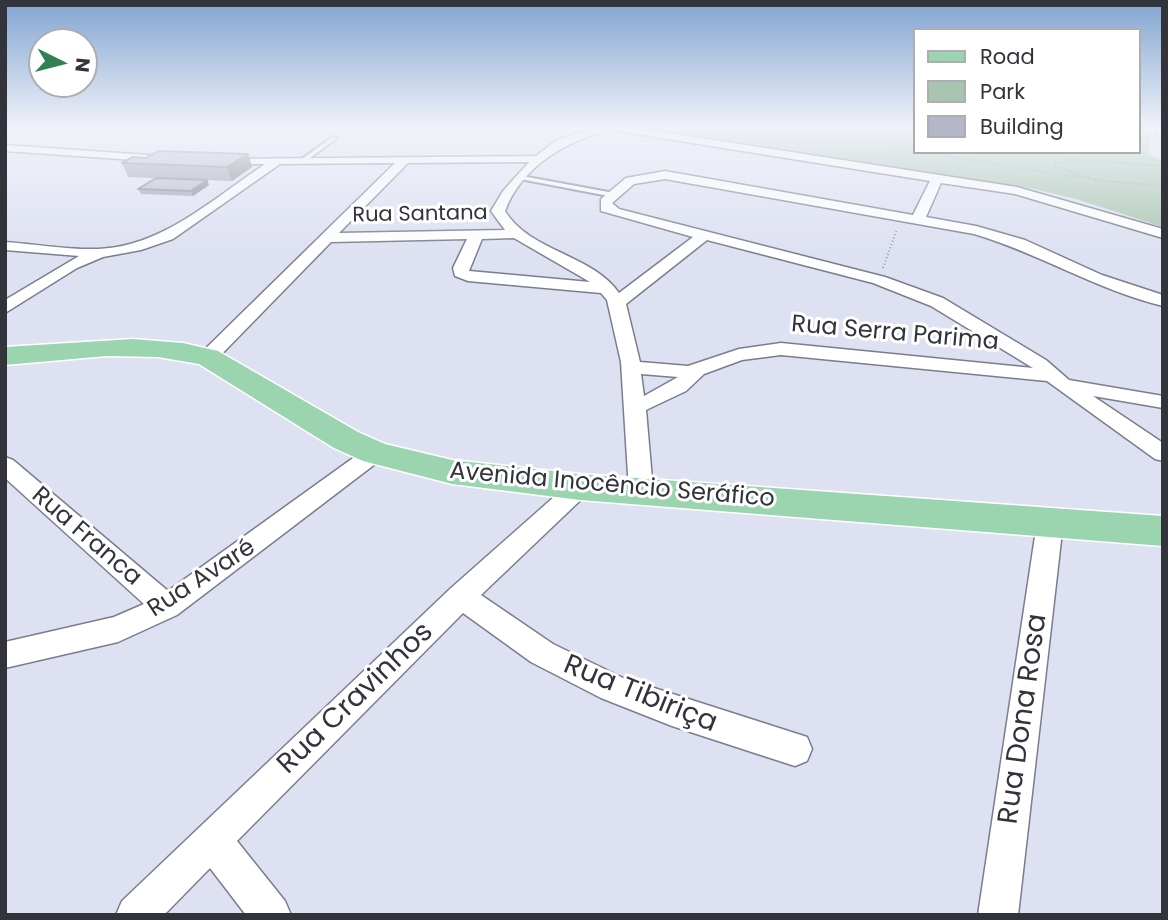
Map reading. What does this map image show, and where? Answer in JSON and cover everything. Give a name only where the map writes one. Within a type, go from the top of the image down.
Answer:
[{"type":"main road","name":"Avenida Inocêncio Seráfico","points":[[10,360],[119,348],[165,349],[208,357],[346,440],[375,453],[452,472],[580,487],[1163,531]]},
{"type":"street","points":[[5,246],[99,253],[136,247],[168,236],[264,170]]},
{"type":"street","points":[[208,357],[395,170]]},
{"type":"street","points":[[530,170],[498,211],[513,234],[579,265],[613,296],[629,367],[641,491]]},
{"type":"street","points":[[885,170],[1044,197],[1163,234]]},
{"type":"street","points":[[1163,301],[1096,278],[1020,243],[976,230],[918,219],[652,175],[630,181],[606,202],[606,208],[614,212],[702,237],[879,280],[937,302],[1021,353],[1163,454]]},
{"type":"street","points":[[918,219],[937,178]]},
{"type":"street","name":"Rua Santana","points":[[328,238],[513,234]]},
{"type":"street","points":[[476,236],[461,268],[468,276],[613,296],[702,237]]},
{"type":"street","points":[[5,308],[48,278],[99,253]]},
{"type":"street","points":[[998,341],[1012,357],[1016,372]]},
{"type":"street","name":"Rua Serra Parima","points":[[629,367],[659,371],[696,371],[739,355],[781,349],[1016,372],[1057,380]]},
{"type":"street","name":"Rua Serra Parima","points":[[634,408],[679,387],[696,371]]},
{"type":"street","points":[[1057,380],[1161,402]]},
{"type":"street","points":[[1100,409],[1161,402]]},
{"type":"street","name":"Rua Avaré","points":[[5,655],[118,629],[167,607],[375,453]]},
{"type":"street","name":"Rua Franca","points":[[5,465],[167,607]]},
{"type":"street","name":"Rua Cravinhos","points":[[136,915],[461,596],[580,487]]},
{"type":"street","name":"Rua Dona Rosa","points":[[998,915],[1051,523]]},
{"type":"street","name":"Rua Tibiriça","points":[[461,596],[551,658],[615,691],[689,719],[795,749]]},
{"type":"street","points":[[212,840],[271,915]]},
{"type":"lane","points":[[522,178],[614,194]]},
{"type":"path","points":[[1033,170],[1094,180],[1163,186]]},
{"type":"path","points":[[1069,170],[1094,180]]},
{"type":"path","points":[[879,280],[901,216]]},
{"type":"green space","points":[[910,170],[1163,170],[1163,227],[1076,199],[1034,189]]},
{"type":"building","points":[[156,178],[207,180],[191,191],[138,189]]}]
